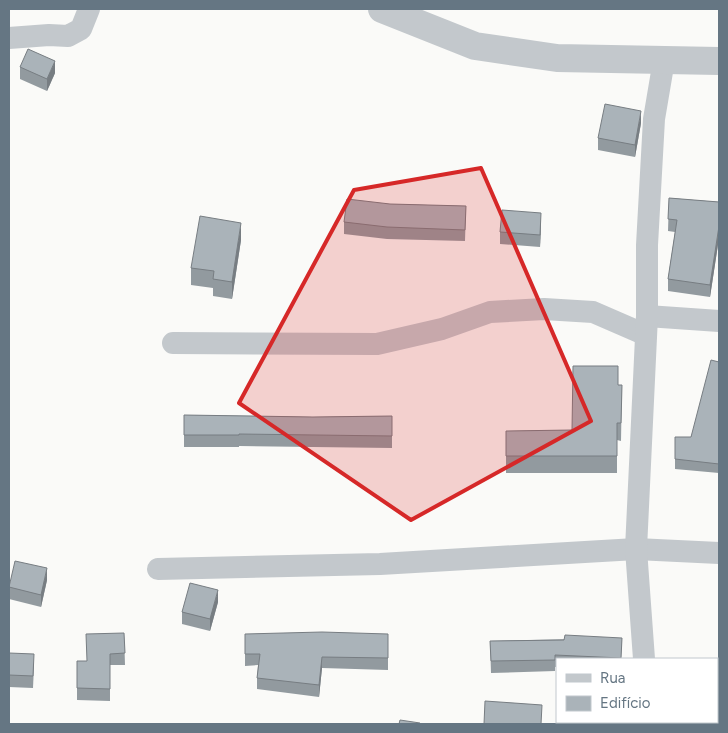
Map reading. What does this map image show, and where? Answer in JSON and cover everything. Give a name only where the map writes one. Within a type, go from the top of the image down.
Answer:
[{"type":"street","points":[[9,38],[49,35],[68,36],[81,30],[89,9]]},
{"type":"street","points":[[382,9],[475,46],[557,58],[719,61]]},
{"type":"street","points":[[644,658],[636,549],[647,326],[647,245],[654,119],[664,60]]},
{"type":"street","points":[[173,343],[378,344],[442,329],[490,312],[544,309],[593,312],[647,326],[719,321]]},
{"type":"street","points":[[158,569],[380,564],[636,549],[719,553]]},
{"type":"highlighted area","points":[[481,168],[591,421],[411,520],[239,403],[354,190]]},
{"type":"building","points":[[28,49],[55,61],[47,79],[20,67]]},
{"type":"building","points":[[605,104],[641,111],[635,145],[598,138]]},
{"type":"building","points":[[669,198],[719,202],[719,226],[710,285],[668,279],[677,220],[668,219]]},
{"type":"building","points":[[347,199],[390,204],[466,206],[465,230],[387,227],[344,222]]},
{"type":"building","points":[[502,210],[541,213],[540,235],[500,232]]},
{"type":"building","points":[[200,216],[241,223],[232,282],[213,279],[214,271],[191,268]]},
{"type":"building","points":[[711,360],[719,362],[719,464],[675,459],[675,437],[691,437]]},
{"type":"building","points":[[573,366],[618,366],[618,385],[622,385],[621,423],[617,423],[617,456],[506,456],[506,431],[572,430]]},
{"type":"building","points":[[184,415],[392,416],[392,436],[184,435]]},
{"type":"building","points":[[15,561],[47,568],[41,595],[9,587]]},
{"type":"building","points":[[190,583],[218,590],[210,619],[182,612]]},
{"type":"building","points":[[322,632],[388,634],[388,658],[322,657],[319,685],[257,678],[260,654],[245,654],[245,634]]},
{"type":"building","points":[[124,633],[125,653],[110,654],[110,689],[77,688],[77,661],[87,661],[86,634]]},
{"type":"building","points":[[565,635],[622,638],[621,658],[555,655],[555,660],[491,661],[490,641],[564,640]]},
{"type":"building","points":[[9,653],[34,654],[33,676],[9,675]]},
{"type":"building","points":[[485,701],[542,705],[541,724],[484,724]]},
{"type":"building","points":[[400,720],[420,723],[420,724],[399,724]]},
{"type":"building","points":[[592,723],[630,723],[630,724]]}]
